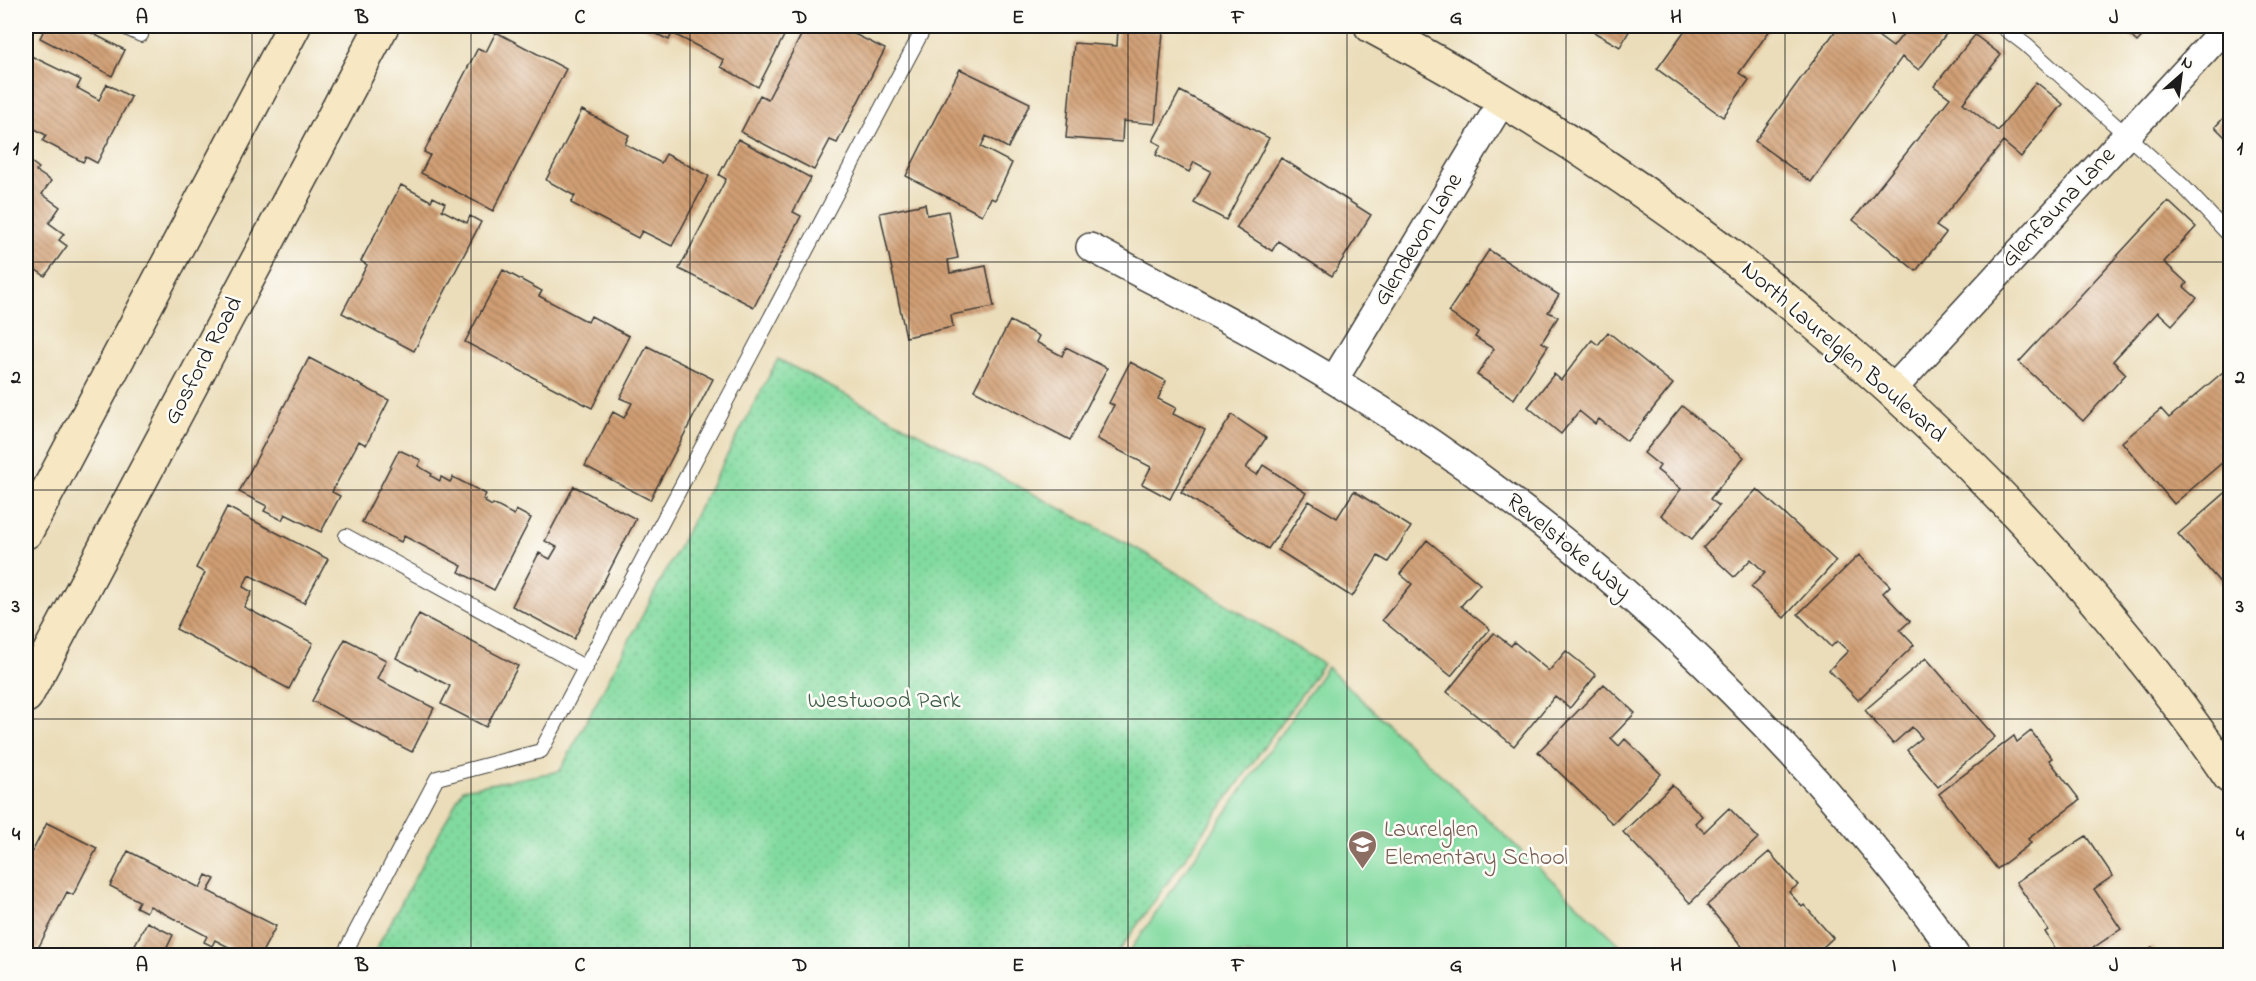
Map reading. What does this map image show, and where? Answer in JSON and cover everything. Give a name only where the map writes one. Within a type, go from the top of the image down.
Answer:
[{"type":"main road","points":[[26,532],[294,26]]},
{"type":"main road","name":"Gosford Road","points":[[26,696],[382,26]]},
{"type":"main road","name":"North Laurelglen Boulevard","points":[[1371,26],[1503,100],[1575,144],[1678,216],[1794,304],[1923,419],[2040,539],[2123,634],[2201,734],[2230,777]]},
{"type":"street","name":"Glenfauna Lane","points":[[1892,390],[2227,26]]},
{"type":"street","name":"Glendevon Lane","points":[[1334,380],[1503,100]]},
{"type":"street","name":"Revelstoke Way","points":[[1090,247],[1334,380],[1457,459],[1544,524],[1628,594],[1735,693],[1809,772],[1882,858],[1956,956]]},
{"type":"lane","points":[[122,26],[141,35]]},
{"type":"lane","points":[[343,956],[437,778],[541,751],[925,26]]},
{"type":"lane","points":[[2001,26],[2026,45],[2183,186],[2230,236]]},
{"type":"lane","points":[[346,536],[586,668]]},
{"type":"green space","name":"Westwood Park","points":[[778,359],[1143,552],[1323,664],[1116,955],[373,955],[463,789],[560,771]]},
{"type":"green space","name":"Laurelglen Elementary School","points":[[1327,667],[1631,955],[1127,955]]},
{"type":"building","points":[[46,26],[78,26],[125,50],[112,76],[40,38]]},
{"type":"building","points":[[640,26],[789,26],[758,87],[721,67],[724,60],[672,33],[669,40]]},
{"type":"building","points":[[806,26],[838,26],[885,49],[837,143],[830,140],[814,170],[741,132],[760,95],[768,99]]},
{"type":"building","points":[[1583,26],[1632,26],[1620,47]]},
{"type":"building","points":[[1688,26],[1773,26],[1739,73],[1749,80],[1723,117],[1657,69]]},
{"type":"building","points":[[1839,26],[1864,26],[1893,47],[1909,26],[1952,26],[1919,70],[1902,57],[1811,182],[1755,141]]},
{"type":"building","points":[[2120,26],[2152,26],[2137,42]]},
{"type":"building","points":[[1118,29],[1163,32],[1155,124],[1123,121],[1122,142],[1066,138],[1074,43],[1117,46]]},
{"type":"building","points":[[496,32],[566,69],[493,211],[421,173],[430,155],[424,152],[478,48],[486,52]]},
{"type":"building","points":[[1975,35],[2001,55],[1963,103],[1998,131],[2036,82],[2063,104],[2021,157],[2003,142],[1936,226],[1946,233],[1916,271],[1853,220],[1950,98],[1934,86]]},
{"type":"building","points":[[31,56],[81,80],[77,88],[99,100],[107,84],[131,97],[97,163],[86,157],[83,162],[43,141],[46,135],[26,124],[26,62],[28,63]]},
{"type":"building","points":[[960,69],[1030,103],[1008,148],[986,136],[981,147],[1012,163],[995,200],[991,198],[982,215],[906,176]]},
{"type":"building","points":[[1180,91],[1269,138],[1226,220],[1194,203],[1211,171],[1194,162],[1189,172],[1156,155],[1161,145],[1153,141]]},
{"type":"building","points":[[582,110],[629,135],[625,144],[661,163],[666,154],[709,176],[672,246],[642,231],[638,238],[571,203],[575,196],[546,180]]},
{"type":"building","points":[[2230,111],[2230,142],[2215,127]]},
{"type":"building","points":[[738,139],[811,178],[793,212],[801,216],[754,307],[679,269],[726,179],[719,175]]},
{"type":"building","points":[[26,158],[39,168],[36,171],[51,181],[42,194],[60,207],[49,223],[64,234],[59,240],[67,246],[45,276],[26,263]]},
{"type":"building","points":[[1281,158],[1371,215],[1332,276],[1278,241],[1272,251],[1236,228]]},
{"type":"building","points":[[401,185],[431,201],[433,197],[445,203],[442,210],[467,223],[470,216],[481,222],[414,351],[342,313],[367,265],[361,261]]},
{"type":"building","points":[[2168,201],[2196,227],[2164,262],[2187,283],[2184,287],[2197,298],[2172,325],[2158,312],[2113,361],[2126,374],[2083,421],[2019,362]]},
{"type":"building","points":[[925,204],[927,215],[948,211],[958,258],[948,260],[950,273],[986,266],[994,307],[951,315],[953,327],[906,337],[880,213]]},
{"type":"building","points":[[1489,250],[1559,295],[1548,312],[1558,317],[1542,342],[1548,346],[1514,399],[1477,375],[1494,349],[1475,337],[1478,332],[1448,312]]},
{"type":"building","points":[[503,270],[542,291],[539,296],[588,322],[591,316],[629,336],[592,408],[465,342]]},
{"type":"building","points":[[1010,321],[1039,336],[1036,342],[1062,356],[1066,347],[1107,368],[1070,440],[974,390]]},
{"type":"building","points":[[1608,332],[1673,384],[1627,441],[1599,419],[1595,424],[1579,411],[1561,434],[1528,407],[1554,374],[1561,380],[1592,340],[1598,345]]},
{"type":"building","points":[[647,346],[713,379],[650,500],[585,466],[613,412],[624,418],[632,403],[620,398]]},
{"type":"building","points":[[309,358],[389,400],[366,445],[359,441],[332,492],[340,496],[321,532],[285,514],[282,520],[264,511],[267,506],[239,492]]},
{"type":"building","points":[[1130,362],[1166,381],[1158,399],[1176,408],[1173,414],[1205,430],[1170,499],[1142,484],[1151,467],[1097,439],[1114,405],[1109,403]]},
{"type":"building","points":[[2230,366],[2230,456],[2174,504],[2122,442],[2161,409],[2169,418]]},
{"type":"building","points":[[1682,406],[1744,457],[1710,499],[1719,506],[1692,539],[1661,515],[1681,489],[1657,470],[1660,466],[1644,453]]},
{"type":"building","points":[[1232,415],[1266,438],[1246,468],[1257,475],[1263,465],[1306,493],[1268,549],[1181,492]]},
{"type":"building","points":[[399,450],[421,460],[418,466],[440,481],[441,477],[450,482],[453,477],[486,494],[483,499],[492,506],[493,504],[514,515],[516,510],[531,518],[494,590],[459,572],[462,566],[404,536],[401,542],[362,522]]},
{"type":"building","points":[[574,486],[636,519],[574,639],[512,606],[539,553],[550,559],[557,547],[545,541]]},
{"type":"building","points":[[1757,489],[1836,561],[1784,618],[1751,587],[1765,573],[1751,559],[1734,577],[1703,548]]},
{"type":"building","points":[[2230,489],[2230,594],[2178,534]]},
{"type":"building","points":[[1354,491],[1411,527],[1388,562],[1378,556],[1352,597],[1278,550],[1309,501],[1337,518]]},
{"type":"building","points":[[227,507],[328,559],[304,603],[249,575],[243,587],[252,592],[244,607],[313,643],[289,689],[176,629],[205,573],[196,568]]},
{"type":"building","points":[[1427,540],[1480,584],[1461,606],[1490,629],[1451,676],[1382,620],[1412,584],[1400,574]]},
{"type":"building","points":[[1859,555],[1890,586],[1883,593],[1910,621],[1900,630],[1914,645],[1858,700],[1829,670],[1848,651],[1837,641],[1831,647],[1798,614]]},
{"type":"building","points":[[419,614],[518,666],[486,727],[441,704],[450,686],[396,658]]},
{"type":"building","points":[[1494,633],[1511,646],[1514,642],[1549,671],[1566,651],[1596,675],[1570,708],[1555,696],[1514,746],[1447,692]]},
{"type":"building","points":[[345,639],[386,660],[377,679],[434,708],[412,752],[312,701]]},
{"type":"building","points":[[1926,658],[1995,737],[1938,787],[1907,750],[1922,738],[1912,727],[1893,744],[1865,710]]},
{"type":"building","points":[[1604,684],[1635,713],[1611,738],[1619,746],[1625,739],[1661,774],[1613,824],[1538,752]]},
{"type":"building","points":[[2031,731],[2052,758],[2049,760],[2080,800],[2028,839],[2031,843],[1997,869],[1939,794],[2014,736],[2017,742]]},
{"type":"building","points":[[1672,785],[1702,816],[1695,823],[1704,832],[1729,808],[1758,838],[1690,903],[1623,832]]},
{"type":"building","points":[[47,823],[97,848],[73,895],[67,892],[34,956],[26,956],[26,864]]},
{"type":"building","points":[[2086,836],[2113,876],[2094,889],[2121,929],[2081,956],[2060,956],[2045,932],[2048,930],[2016,882]]},
{"type":"building","points":[[128,851],[200,888],[206,875],[215,879],[208,891],[276,926],[260,956],[246,956],[215,940],[212,946],[204,942],[207,936],[150,906],[146,912],[136,907],[139,901],[110,886]]},
{"type":"building","points":[[1769,852],[1798,885],[1789,892],[1802,907],[1804,905],[1833,938],[1813,956],[1750,956],[1707,905]]},
{"type":"building","points":[[147,922],[173,935],[163,956],[129,956]]},
{"type":"building","points":[[2152,947],[2157,956],[2137,956]]},
{"type":"place","name":"Laurelglen Elementary School","points":[[1363,870]]}]
